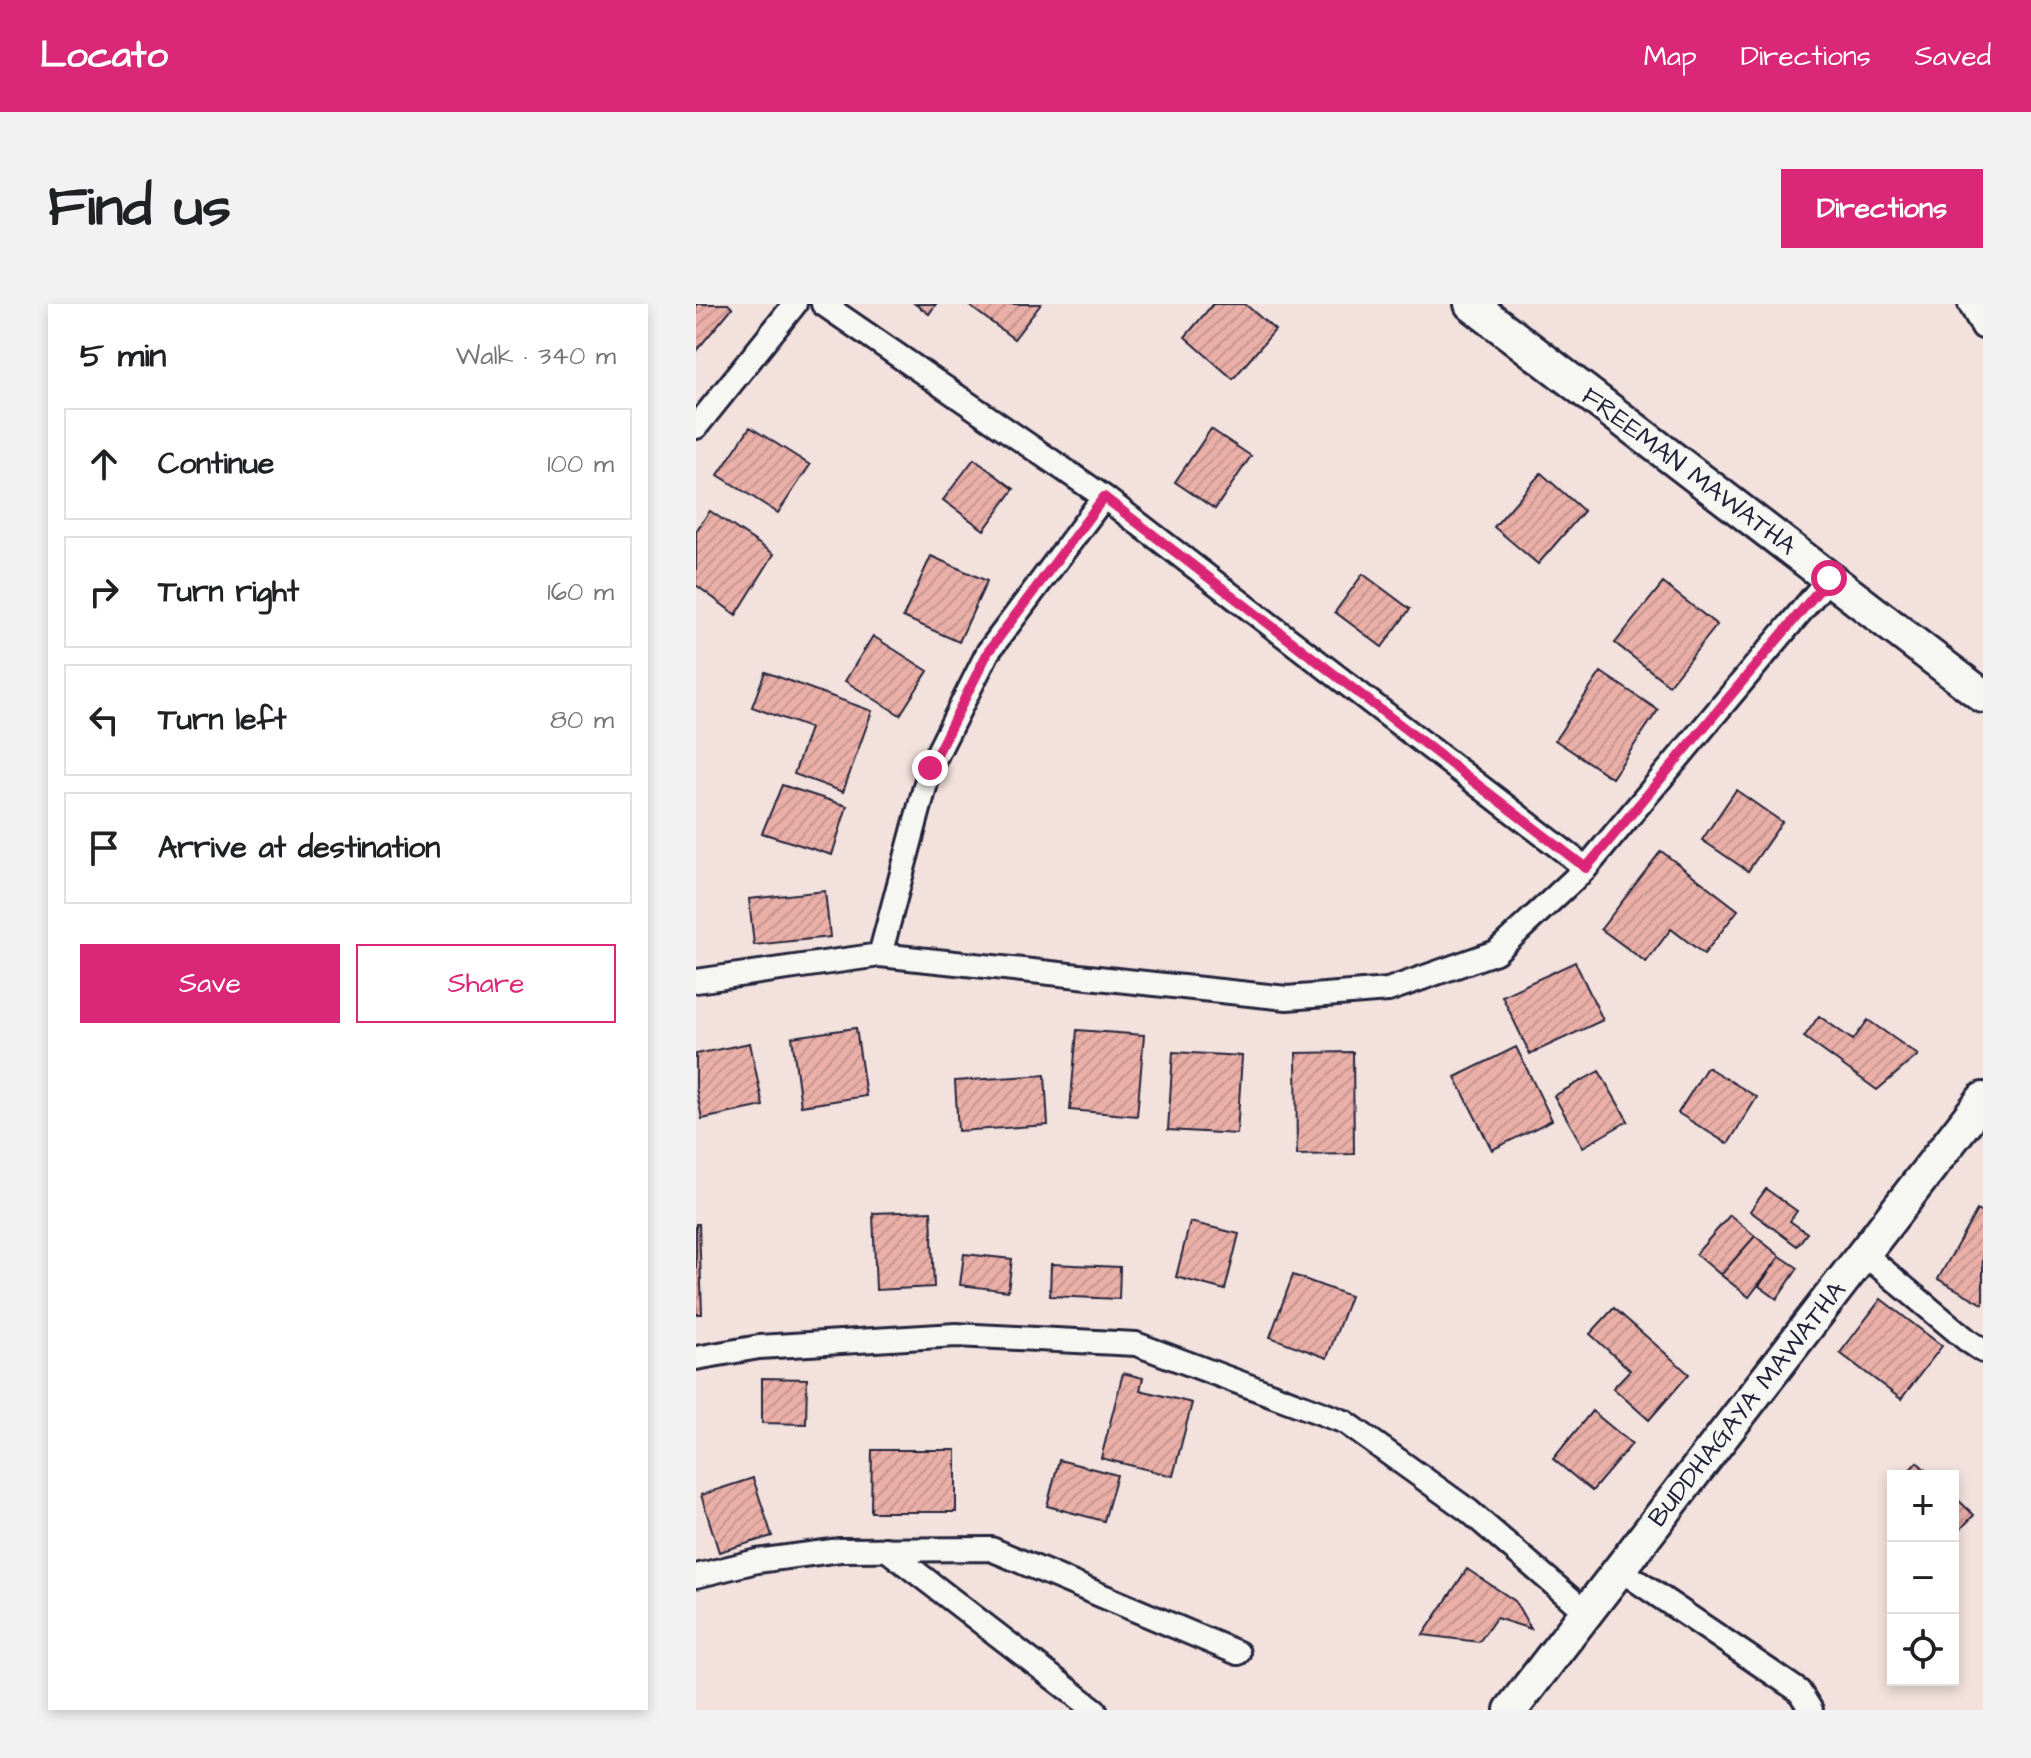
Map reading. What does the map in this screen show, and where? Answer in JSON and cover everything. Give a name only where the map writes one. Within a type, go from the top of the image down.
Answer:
[{"type":"main road","name":"FREEMAN MAWATHA","points":[[1471,304],[1983,696]]},
{"type":"main road","name":"BUDDHAGAYA MAWATHA","points":[[1511,1710],[1983,1099]]},
{"type":"street","points":[[696,427],[795,304]]},
{"type":"street","points":[[823,304],[1104,497],[1586,868]]},
{"type":"street","points":[[1970,304],[1983,327]]},
{"type":"street","points":[[880,955],[930,768],[988,652],[1104,497]]},
{"type":"street","points":[[696,981],[880,955],[1287,998],[1388,990],[1496,952],[1586,868],[1829,578]]},
{"type":"street","points":[[1863,1253],[1983,1351]]},
{"type":"street","points":[[696,1358],[759,1347],[956,1335],[1136,1344],[1345,1422],[1469,1511],[1586,1612]]},
{"type":"street","points":[[886,1549],[1095,1710]]},
{"type":"street","points":[[696,1576],[757,1561],[840,1550],[991,1549],[1238,1653]]},
{"type":"street","points":[[1619,1569],[1799,1691],[1811,1710]]},
{"type":"building","points":[[696,304],[728,304],[732,308],[696,351]]},
{"type":"building","points":[[915,304],[936,304],[929,314]]},
{"type":"building","points":[[967,304],[1041,304],[1014,339]]},
{"type":"building","points":[[1213,304],[1245,304],[1275,330],[1233,379],[1185,337]]},
{"type":"building","points":[[750,427],[810,465],[778,513],[718,475]]},
{"type":"building","points":[[1211,429],[1251,456],[1215,509],[1175,482]]},
{"type":"building","points":[[974,459],[1014,489],[984,530],[943,500]]},
{"type":"building","points":[[1541,473],[1584,511],[1538,564],[1494,527]]},
{"type":"building","points":[[710,511],[774,554],[736,615],[696,585],[696,531]]},
{"type":"building","points":[[931,556],[987,581],[959,642],[903,617]]},
{"type":"building","points":[[1363,574],[1410,609],[1382,647],[1335,612]]},
{"type":"building","points":[[1663,583],[1717,625],[1669,685],[1615,643]]},
{"type":"building","points":[[873,636],[928,671],[900,715],[845,681]]},
{"type":"building","points":[[765,672],[872,711],[843,792],[794,774],[810,728],[752,707]]},
{"type":"building","points":[[1601,672],[1658,710],[1612,778],[1555,740]]},
{"type":"building","points":[[782,785],[847,806],[832,855],[762,833]]},
{"type":"building","points":[[1736,790],[1782,822],[1748,871],[1702,840]]},
{"type":"building","points":[[1661,851],[1738,910],[1704,954],[1671,929],[1646,962],[1601,929]]},
{"type":"building","points":[[825,891],[830,937],[754,945],[749,899]]},
{"type":"building","points":[[1575,962],[1603,1020],[1530,1054],[1502,996]]},
{"type":"building","points":[[1819,1016],[1853,1040],[1868,1020],[1918,1055],[1877,1090],[1804,1037]]},
{"type":"building","points":[[856,1028],[866,1096],[801,1106],[792,1037]]},
{"type":"building","points":[[1077,1030],[1144,1035],[1137,1116],[1070,1110]]},
{"type":"building","points":[[750,1043],[763,1106],[702,1119],[696,1088],[696,1054]]},
{"type":"building","points":[[1516,1047],[1552,1120],[1492,1150],[1455,1077]]},
{"type":"building","points":[[1173,1052],[1242,1056],[1237,1134],[1168,1130]]},
{"type":"building","points":[[1353,1052],[1354,1154],[1297,1155],[1296,1053]]},
{"type":"building","points":[[1707,1067],[1757,1097],[1728,1144],[1678,1113]]},
{"type":"building","points":[[1599,1071],[1628,1121],[1583,1147],[1554,1096]]},
{"type":"building","points":[[1045,1075],[1048,1125],[958,1131],[955,1081]]},
{"type":"building","points":[[1766,1189],[1797,1211],[1790,1221],[1807,1233],[1797,1246],[1750,1211]]},
{"type":"building","points":[[1977,1210],[1983,1214],[1983,1304],[1938,1279]]},
{"type":"building","points":[[931,1211],[934,1287],[876,1290],[873,1213]]},
{"type":"building","points":[[1730,1215],[1755,1236],[1721,1275],[1696,1254]]},
{"type":"building","points":[[1190,1222],[1239,1234],[1225,1290],[1176,1277]]},
{"type":"building","points":[[696,1224],[699,1224],[702,1314],[696,1314]]},
{"type":"building","points":[[1755,1236],[1780,1256],[1749,1297],[1721,1275]]},
{"type":"building","points":[[964,1254],[1012,1259],[1008,1291],[960,1285]]},
{"type":"building","points":[[1780,1256],[1798,1268],[1777,1299],[1759,1286]]},
{"type":"building","points":[[1051,1264],[1120,1267],[1119,1299],[1050,1296]]},
{"type":"building","points":[[1293,1275],[1350,1296],[1327,1358],[1270,1337]]},
{"type":"building","points":[[1881,1299],[1942,1346],[1901,1399],[1840,1353]]},
{"type":"building","points":[[1614,1308],[1689,1374],[1649,1420],[1613,1388],[1630,1370],[1590,1334]]},
{"type":"building","points":[[1123,1373],[1143,1378],[1140,1390],[1192,1403],[1173,1476],[1101,1458]]},
{"type":"building","points":[[762,1378],[807,1379],[806,1424],[762,1423]]},
{"type":"building","points":[[1592,1411],[1632,1444],[1592,1491],[1553,1459]]},
{"type":"building","points":[[872,1450],[956,1450],[956,1512],[871,1512]]},
{"type":"building","points":[[1059,1460],[1117,1475],[1104,1521],[1047,1506]]},
{"type":"building","points":[[1917,1462],[1926,1470],[1910,1470]]},
{"type":"building","points":[[753,1478],[772,1536],[719,1552],[701,1495]]},
{"type":"building","points":[[1959,1501],[1974,1515],[1959,1531]]},
{"type":"building","points":[[1467,1569],[1515,1601],[1531,1629],[1496,1618],[1479,1642],[1423,1635]]},
{"type":"route","points":[[930,768],[988,652],[1104,497],[1586,868],[1829,578]]}]
